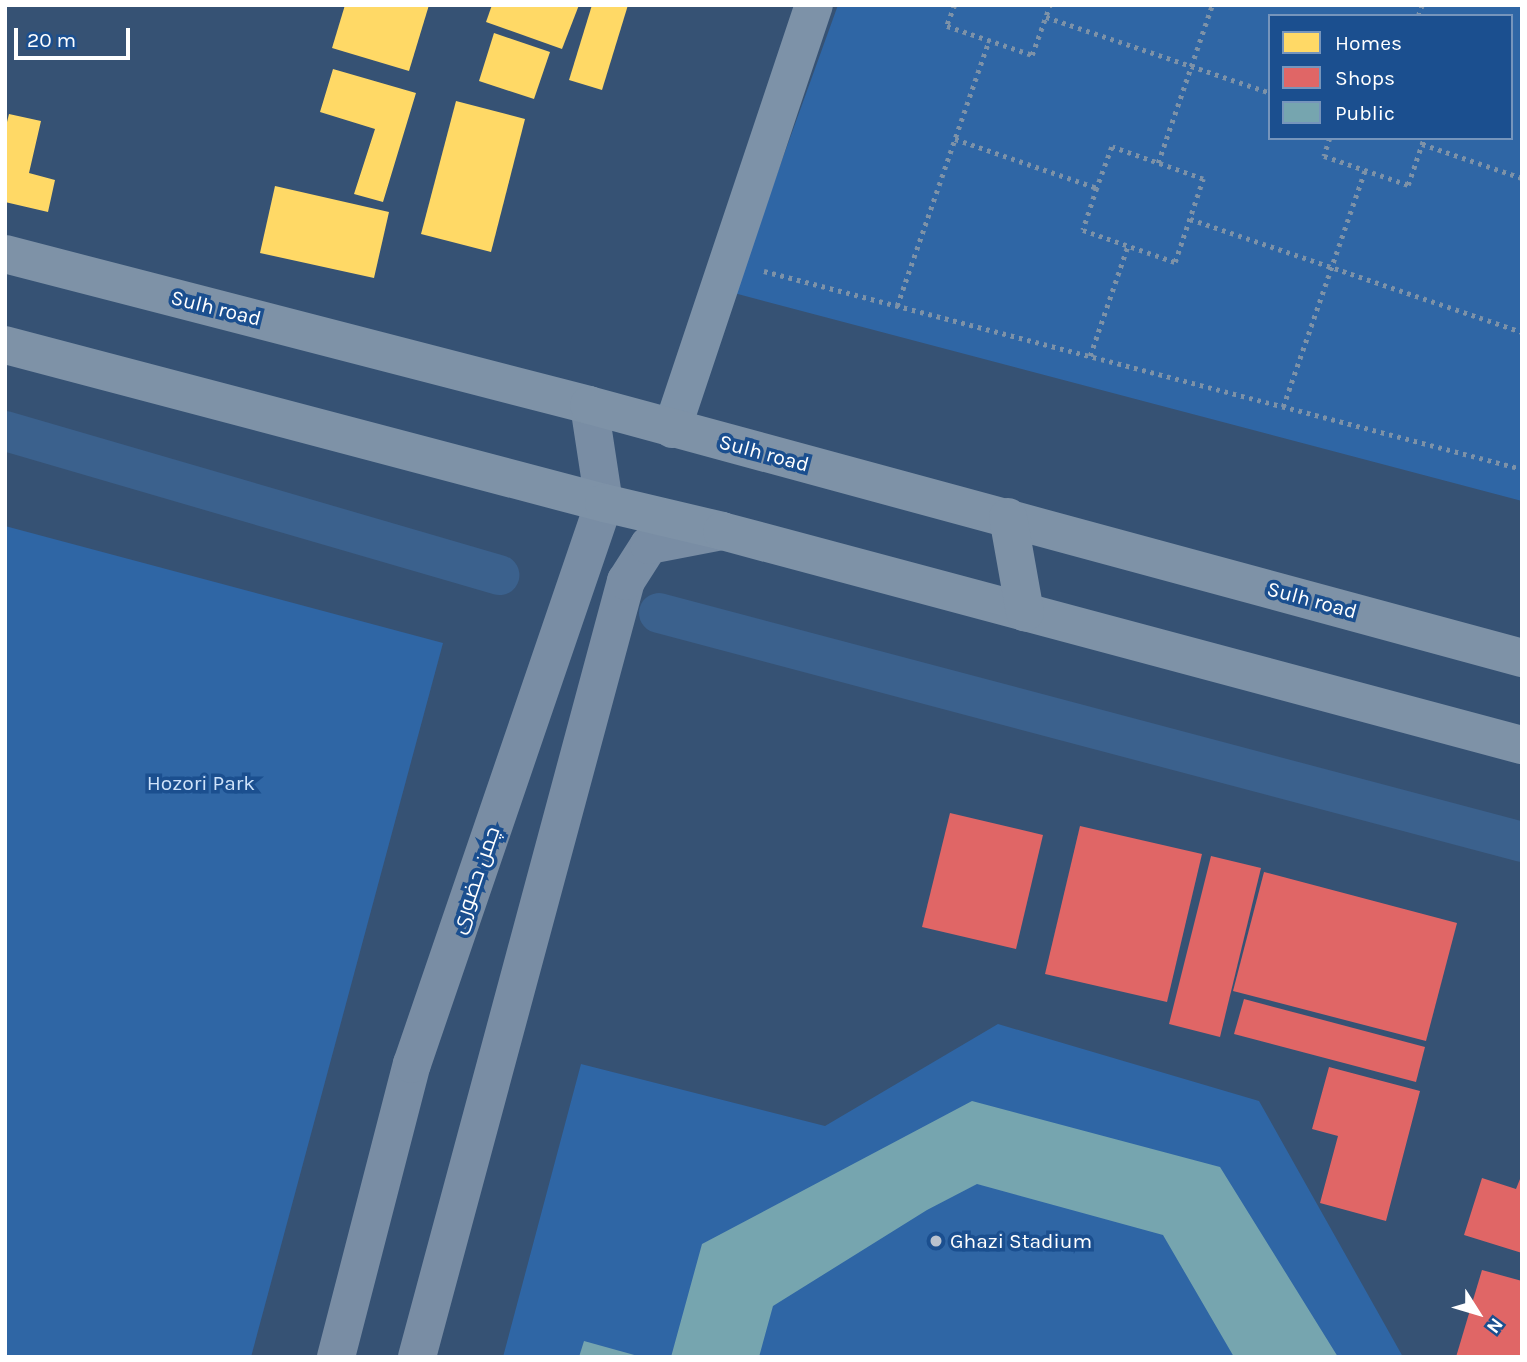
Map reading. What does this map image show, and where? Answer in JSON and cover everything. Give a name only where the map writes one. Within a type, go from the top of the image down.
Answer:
[{"type":"highway","name":"Sulh road","points":[[5,254],[589,405],[1522,658]]},
{"type":"highway","points":[[5,345],[604,503],[722,531],[1522,745]]},
{"type":"highway","points":[[1008,517],[1025,612]]},
{"type":"main road","name":"چمن حضوری","points":[[336,1357],[412,1064],[604,503],[589,405]]},
{"type":"main road","points":[[417,1357],[626,581],[649,545],[722,531]]},
{"type":"street","points":[[672,429],[814,5]]},
{"type":"path","points":[[954,5],[947,26],[1032,55],[1050,5]]},
{"type":"path","points":[[1157,163],[1212,5]]},
{"type":"path","points":[[1046,17],[1268,92]]},
{"type":"path","points":[[897,306],[989,40]]},
{"type":"path","points":[[955,139],[1097,188]]},
{"type":"path","points":[[1329,140],[1324,156],[1408,185],[1423,141],[1522,178]]},
{"type":"path","points":[[1112,147],[1157,163],[1203,178],[1175,262],[1083,230],[1112,147]]},
{"type":"path","points":[[1283,407],[1365,170]]},
{"type":"path","points":[[1190,219],[1522,332]]},
{"type":"path","points":[[1090,356],[1128,246]]},
{"type":"path","points":[[759,270],[1522,469]]},
{"type":"green space","points":[[838,5],[1522,5],[1522,501],[734,293]]},
{"type":"green space","name":"Hozori Park","points":[[5,526],[443,643],[251,1357],[5,1357]]},
{"type":"green space","name":"Ghazi Stadium","points":[[998,1024],[1259,1101],[1403,1357],[503,1357],[581,1064],[825,1126]]},
{"type":"building: Homes","points":[[345,5],[429,5],[409,71],[332,48]]},
{"type":"building: Homes","points":[[492,5],[579,5],[562,49],[486,22]]},
{"type":"building: Homes","points":[[592,5],[628,5],[602,90],[569,80]]},
{"type":"building: Homes","points":[[494,33],[550,52],[534,99],[479,81]]},
{"type":"building: Homes","points":[[333,69],[416,93],[383,202],[354,194],[375,129],[320,112]]},
{"type":"building: Homes","points":[[456,101],[525,119],[491,252],[421,234]]},
{"type":"building: Homes","points":[[9,114],[41,121],[29,173],[55,180],[48,212],[5,202],[5,130]]},
{"type":"building: Homes","points":[[275,186],[389,212],[374,278],[260,253]]},
{"type":"building: Shops","points":[[950,813],[1043,835],[1016,949],[922,927]]},
{"type":"building: Shops","points":[[1080,826],[1202,854],[1167,1002],[1045,974]]},
{"type":"building: Shops","points":[[1211,856],[1261,868],[1220,1037],[1169,1024]]},
{"type":"building: Shops","points":[[1264,872],[1457,923],[1426,1041],[1233,991]]},
{"type":"building: Shops","points":[[1244,999],[1425,1047],[1416,1082],[1234,1034]]},
{"type":"building: Shops","points":[[1329,1067],[1420,1091],[1386,1221],[1320,1203],[1338,1136],[1312,1129]]},
{"type":"building: Shops","points":[[1522,1174],[1522,1253],[1464,1235],[1482,1178],[1516,1189]]},
{"type":"building: Shops","points":[[1482,1270],[1522,1281],[1522,1357],[1456,1357]]},
{"type":"building: Public","points":[[972,1101],[1220,1167],[1338,1357],[1234,1357],[1163,1235],[977,1184],[927,1210],[773,1306],[759,1357],[671,1357],[702,1244]]},
{"type":"building: Public","points":[[584,1341],[638,1356],[579,1357]]},
{"type":"waterway","points":[[5,431],[499,575]]},
{"type":"waterway","points":[[659,613],[1522,842]]},
{"type":"place","name":"Ghazi Stadium","points":[[936,1241]]}]
